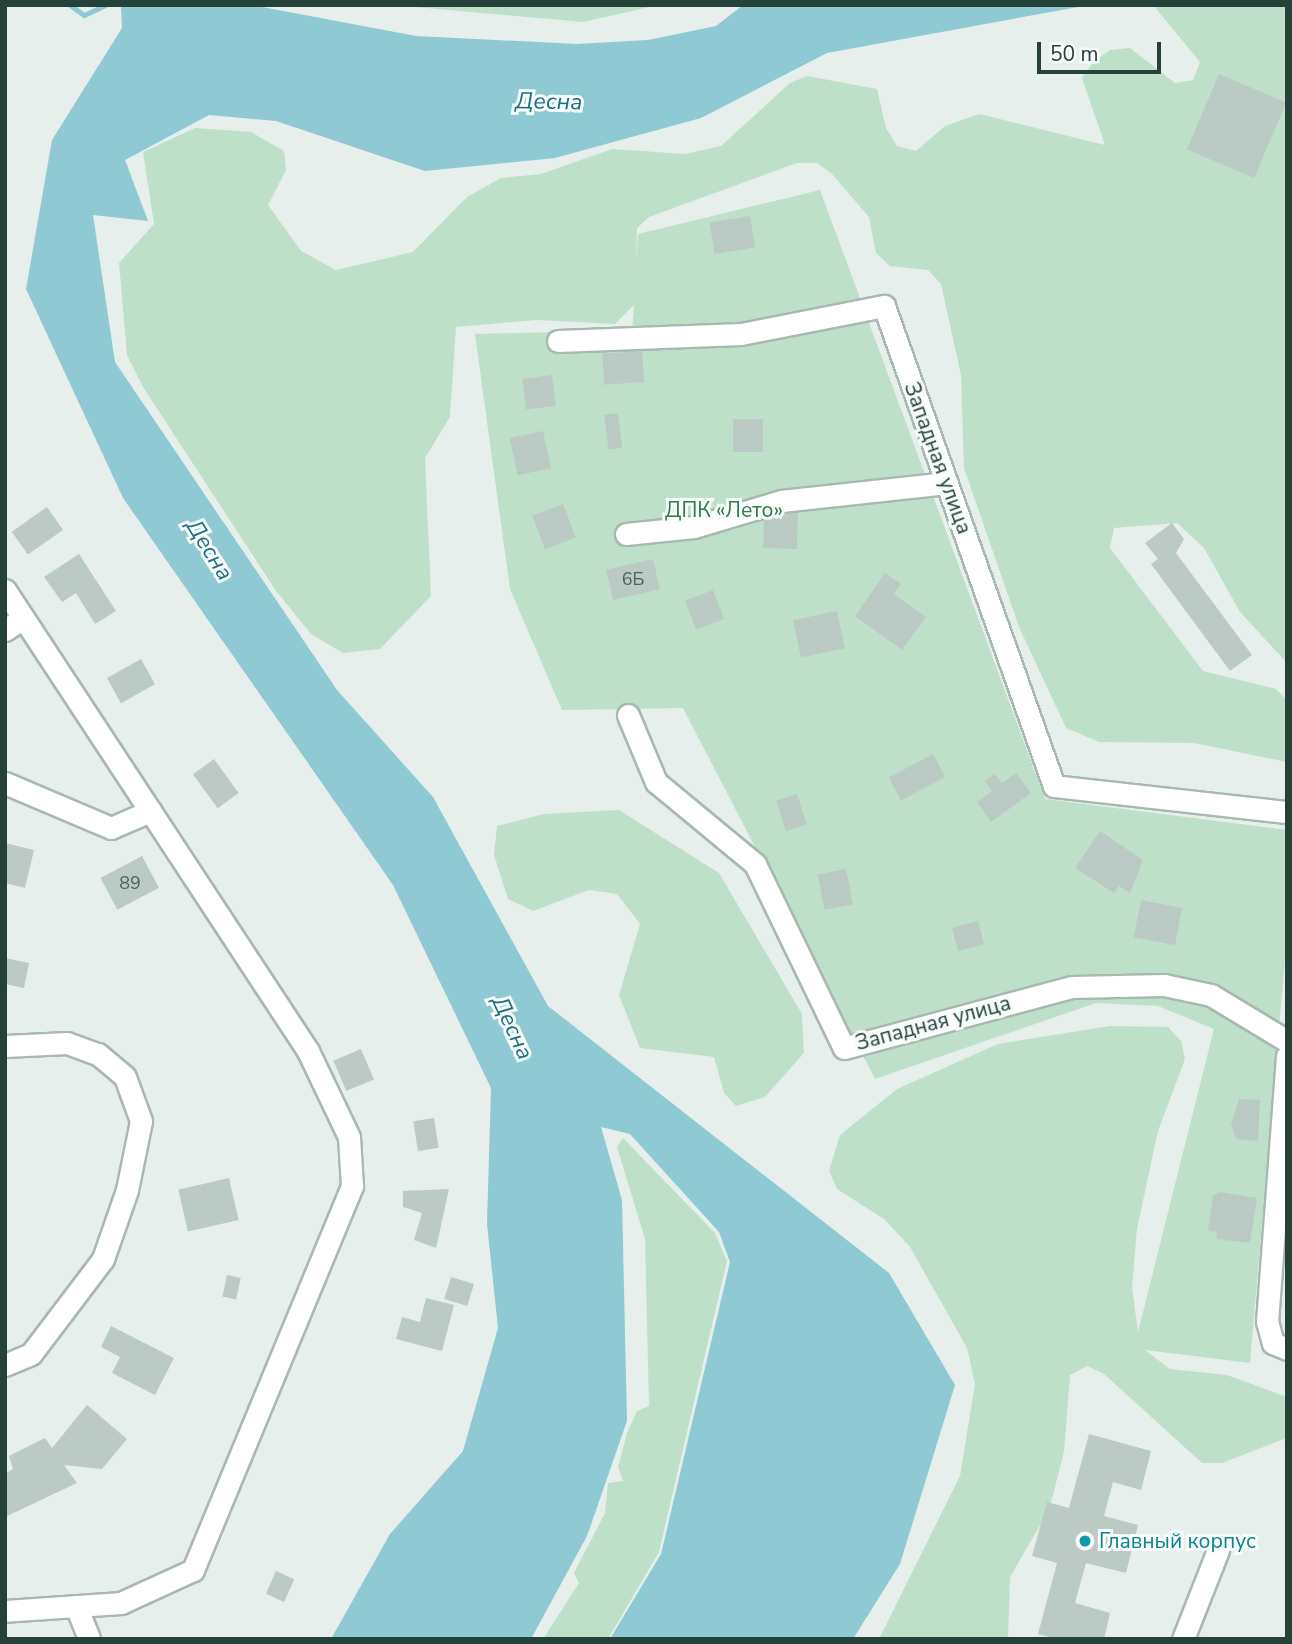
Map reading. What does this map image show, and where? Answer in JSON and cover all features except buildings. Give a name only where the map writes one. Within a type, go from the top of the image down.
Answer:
[{"type":"street","name":"Западная улица","points":[[558,341],[741,334],[884,306],[1054,786],[1287,812]]},
{"type":"street","points":[[626,534],[694,527],[781,501],[947,482]]},
{"type":"street","points":[[5,590],[308,1051],[349,1137],[352,1186],[193,1570],[121,1603],[5,1611]]},
{"type":"street","points":[[5,630],[23,618]]},
{"type":"street","name":"Западная улица","points":[[628,715],[656,782],[755,864],[844,1048],[1072,987],[1164,985],[1211,995],[1287,1041]]},
{"type":"street","points":[[5,783],[111,828],[150,811]]},
{"type":"street","points":[[5,1046],[67,1043],[98,1054],[125,1077],[141,1121],[127,1190],[103,1259],[31,1354],[5,1365]]},
{"type":"street","points":[[1287,1056],[1267,1321],[1273,1343],[1287,1349]]},
{"type":"street","points":[[1183,1639],[1218,1550]]},
{"type":"street","points":[[76,1606],[89,1639]]},
{"type":"green space","points":[[393,5],[658,5],[583,22]]},
{"type":"green space","name":"ДПК «Лето»","points":[[1153,5],[1287,5],[1287,663],[1240,612],[1204,548],[1177,523],[1114,528],[1110,548],[1203,671],[1276,689],[1287,700],[1287,762],[1194,743],[1099,742],[1066,728],[1019,627],[964,468],[961,375],[941,284],[928,270],[890,266],[876,253],[869,217],[832,174],[817,163],[797,163],[649,217],[637,228],[636,262],[638,234],[820,190],[1045,799],[1287,830],[1287,936],[1250,1363],[1145,1350],[1170,1369],[1227,1375],[1287,1397],[1287,1438],[1222,1463],[1202,1463],[1104,1374],[1087,1366],[1070,1375],[1064,1452],[1049,1510],[1010,1577],[1008,1639],[879,1639],[960,1476],[975,1384],[967,1348],[910,1247],[884,1219],[837,1189],[829,1171],[840,1135],[897,1089],[998,1044],[1110,1026],[1168,1027],[1181,1041],[1185,1059],[1158,1131],[1137,1229],[1132,1287],[1138,1332],[1214,1029],[1158,1006],[1096,1003],[875,1079],[683,708],[562,710],[510,589],[475,334],[632,330],[634,305],[615,324],[537,320],[456,327],[450,417],[425,458],[431,596],[380,649],[343,653],[311,634],[276,591],[143,387],[127,355],[119,263],[154,224],[143,152],[195,128],[251,132],[284,151],[286,170],[268,205],[301,251],[336,270],[413,252],[467,197],[501,178],[541,174],[612,149],[685,154],[721,146],[790,83],[807,76],[877,89],[886,128],[897,146],[916,151],[945,126],[979,114],[1105,145],[1082,78],[1093,62],[1110,50],[1130,48],[1175,83],[1193,80],[1200,62]]},
{"type":"green space","points":[[619,810],[719,873],[802,1014],[804,1053],[765,1097],[736,1106],[724,1093],[714,1057],[640,1048],[619,995],[640,924],[617,894],[589,890],[533,911],[508,899],[494,855],[497,826],[544,814]]},
{"type":"green space","points":[[623,1138],[715,1233],[727,1261],[659,1552],[608,1639],[543,1639],[579,1583],[574,1573],[605,1513],[608,1483],[623,1481],[618,1467],[627,1433],[637,1411],[649,1406],[645,1239],[617,1147]]},
{"type":"water","name":"Десна","points":[[121,5],[252,5],[416,36],[577,44],[648,40],[716,26],[743,5],[1089,5],[827,53],[701,118],[555,158],[425,171],[276,121],[209,115],[125,160],[148,221],[93,215],[115,362],[337,690],[433,797],[548,1006],[889,1273],[955,1385],[900,1564],[853,1639],[610,1639],[661,1554],[730,1262],[719,1232],[630,1134],[601,1127],[622,1200],[627,1421],[587,1536],[531,1639],[331,1639],[390,1534],[463,1451],[498,1328],[487,1224],[491,1088],[393,885],[123,498],[26,289],[52,140],[122,28]]},
{"type":"waterway","points":[[70,5],[84,15],[105,5]]},
{"type":"place","name":"Главный корпус","points":[[1085,1541]]}]
